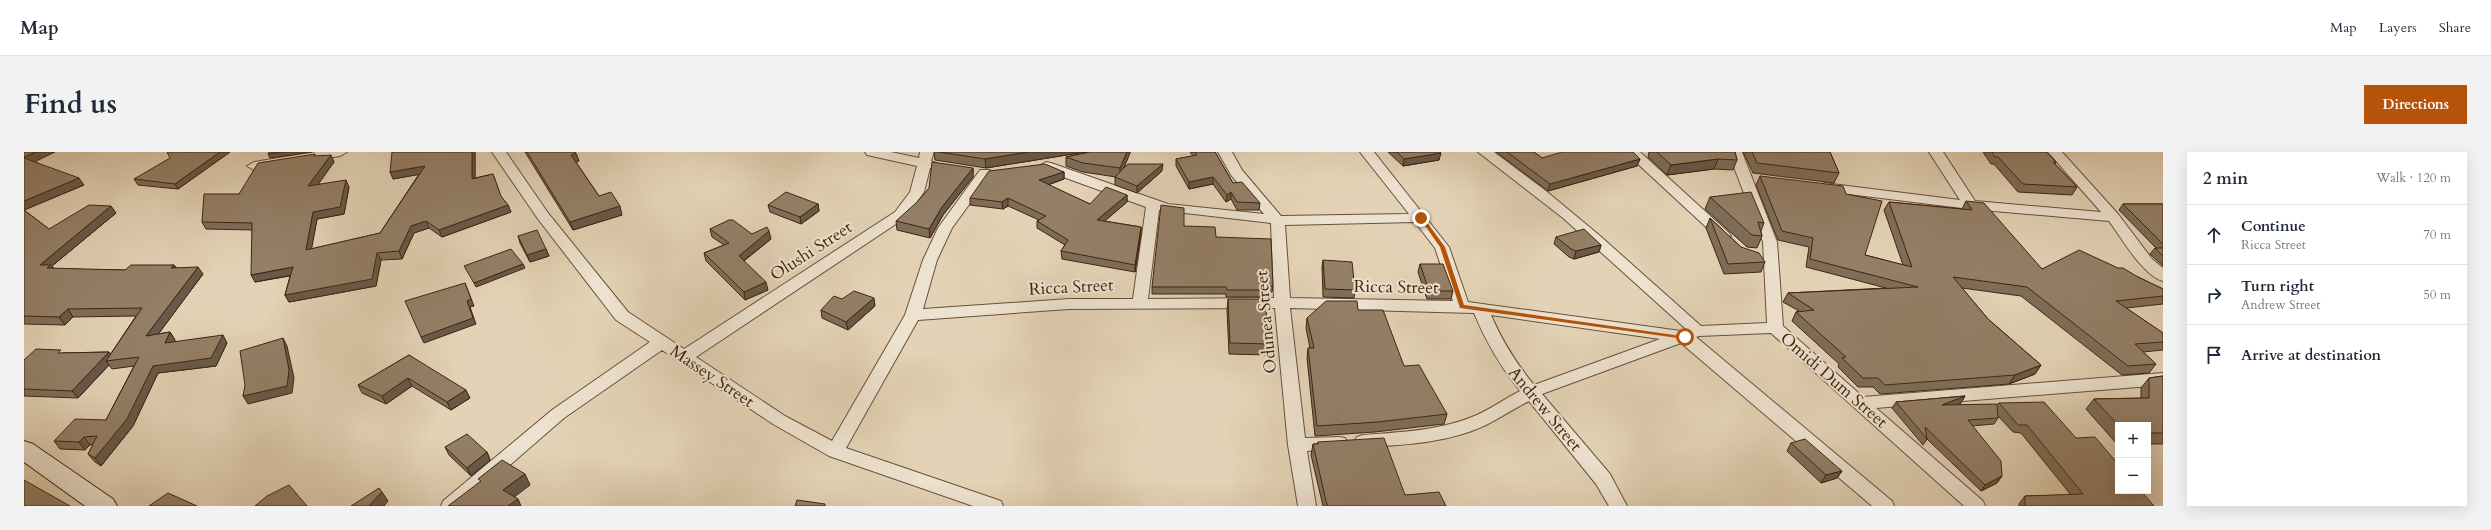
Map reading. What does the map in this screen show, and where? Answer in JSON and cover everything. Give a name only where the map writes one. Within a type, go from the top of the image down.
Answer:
[{"type":"main road","points":[[24,450],[104,506]]},
{"type":"street","points":[[254,166],[340,152]]},
{"type":"street","name":"Massey Street","points":[[499,152],[543,216],[622,316],[779,420],[835,451],[994,506]]},
{"type":"street","points":[[872,152],[925,158],[946,167]]},
{"type":"street","points":[[1225,152],[1236,172],[1278,221]]},
{"type":"street","points":[[1367,152],[1421,218],[1442,247],[1462,306]]},
{"type":"street","points":[[1485,152],[1530,183],[1586,228],[1691,334],[1885,506]]},
{"type":"street","points":[[1632,152],[1734,244]]},
{"type":"street","name":"Omidi Dum Street","points":[[1735,152],[1754,179],[1770,242],[1775,328],[1976,506]]},
{"type":"street","points":[[1936,152],[1970,205]]},
{"type":"street","points":[[2055,152],[2113,217],[2147,262],[2163,276]]},
{"type":"street","name":"Olushi Street","points":[[684,357],[900,215],[917,192],[925,158]]},
{"type":"street","points":[[1031,168],[1068,161]]},
{"type":"street","points":[[1046,166],[1076,174],[1153,205],[1278,221],[1421,218]]},
{"type":"street","points":[[835,451],[913,315],[930,260],[945,228],[992,172],[969,171]]},
{"type":"street","points":[[1808,186],[1970,205],[2113,217]]},
{"type":"street","points":[[1140,304],[1153,205]]},
{"type":"street","name":"Odunea Street","points":[[1278,221],[1282,303],[1297,445],[1307,506]]},
{"type":"street","points":[[1756,258],[1772,263]]},
{"type":"street","name":"Ricca Street","points":[[913,315],[1070,304],[1282,303],[1462,306],[1691,334]]},
{"type":"street","name":"Andrew Street","points":[[1480,308],[1491,335],[1508,366],[1603,479],[1618,506]]},
{"type":"street","points":[[1297,445],[1411,438],[1446,432],[1479,421],[1531,392],[1691,334],[1775,328]]},
{"type":"street","points":[[450,506],[558,414],[662,342]]},
{"type":"street","points":[[1860,402],[2163,379]]},
{"type":"building","points":[[24,152],[36,152],[24,157]]},
{"type":"building","points":[[167,152],[220,152],[175,184],[134,179],[170,158]]},
{"type":"building","points":[[269,152],[283,152],[268,154]]},
{"type":"building","points":[[392,152],[472,152],[472,179],[493,174],[501,196],[508,205],[439,230],[426,221],[411,226],[399,251],[377,253],[372,279],[285,295],[293,267],[251,275],[252,223],[202,222],[204,194],[239,194],[258,163],[315,154],[314,156],[331,155],[308,186],[346,180],[340,207],[313,212],[306,250],[380,233],[425,166],[390,172]]},
{"type":"building","points":[[527,152],[575,152],[576,153],[571,155],[599,196],[611,192],[620,206],[570,222]]},
{"type":"building","points":[[939,152],[1028,152],[985,159]]},
{"type":"building","points":[[1090,152],[1127,152],[1120,168],[1083,163],[1066,157]]},
{"type":"building","points":[[1195,152],[1215,152],[1233,183],[1242,182],[1260,203],[1237,202],[1231,192],[1227,195],[1213,177],[1189,182],[1176,159],[1197,155]]},
{"type":"building","points":[[1397,152],[1440,152],[1441,153],[1404,159]]},
{"type":"building","points":[[1507,152],[1534,152],[1542,158],[1562,152],[1633,152],[1640,159],[1550,184]]},
{"type":"building","points":[[1657,152],[1735,152],[1737,160],[1718,159],[1671,165]]},
{"type":"building","points":[[1752,152],[1830,152],[1839,173],[1757,163]]},
{"type":"building","points":[[1992,152],[2047,152],[2056,162],[2053,162],[2077,187],[2023,184],[1998,157],[1995,157]]},
{"type":"building","points":[[24,158],[79,178],[24,201]]},
{"type":"building","points":[[932,162],[973,168],[942,207],[929,229],[896,221],[917,202],[929,188]]},
{"type":"building","points":[[1045,164],[1064,172],[1039,180],[1090,204],[1106,187],[1127,195],[1097,220],[1141,227],[1135,265],[1061,251],[1068,240],[1037,221],[1046,216],[1008,198],[1002,202],[970,198],[989,171]]},
{"type":"building","points":[[1128,164],[1163,164],[1137,186],[1115,177]]},
{"type":"building","points":[[1760,176],[1843,186],[1846,194],[1882,201],[1865,255],[1912,267],[1889,202],[1972,210],[1966,201],[1984,203],[2042,269],[2079,250],[2118,268],[2123,268],[2163,289],[2163,296],[2116,301],[2163,333],[2163,342],[2135,344],[2156,364],[2128,366],[2027,287],[1953,277],[1988,319],[2041,365],[2015,375],[1885,385],[1878,378],[1863,378],[1842,358],[1846,357],[1796,312],[1814,310],[1788,293],[1918,287],[1810,259],[1813,238],[1782,231]]},
{"type":"building","points":[[786,192],[818,204],[800,217],[768,205]]},
{"type":"building","points":[[1751,192],[1764,223],[1758,222],[1762,236],[1752,235],[1710,197]]},
{"type":"building","points":[[2123,204],[2163,204],[2163,244]]},
{"type":"building","points":[[89,205],[111,206],[40,265],[51,265],[47,268],[125,270],[131,265],[174,265],[171,268],[198,267],[146,336],[170,332],[165,343],[223,335],[211,358],[153,366],[127,419],[95,458],[88,454],[97,436],[84,437],[79,442],[54,441],[75,419],[106,420],[139,357],[106,361],[142,308],[68,309],[59,317],[24,316],[24,210],[49,229]]},
{"type":"building","points":[[1161,205],[1184,208],[1184,226],[1215,227],[1216,237],[1271,239],[1273,286],[1263,286],[1263,290],[1227,290],[1226,287],[1152,287]]},
{"type":"building","points":[[1710,218],[1741,247],[1759,253],[1765,262],[1728,264]]},
{"type":"building","points":[[729,220],[733,220],[752,234],[767,227],[769,231],[739,256],[766,282],[744,292],[704,253],[729,243],[710,229]]},
{"type":"building","points":[[1584,229],[1601,245],[1576,251],[1571,249],[1556,237]]},
{"type":"building","points":[[537,230],[546,249],[527,255],[518,236]]},
{"type":"building","points":[[2155,248],[2163,248],[2163,256]]},
{"type":"building","points":[[511,249],[523,264],[474,283],[464,266]]},
{"type":"building","points":[[1323,260],[1352,262],[1355,290],[1325,289]]},
{"type":"building","points":[[1420,264],[1443,264],[1453,291],[1429,291]]},
{"type":"building","points":[[465,283],[471,299],[467,301],[473,318],[421,337],[405,301]]},
{"type":"building","points":[[854,291],[874,298],[846,322],[821,310],[834,296],[842,299]]},
{"type":"building","points":[[1228,299],[1265,299],[1269,344],[1230,343]]},
{"type":"building","points":[[1326,301],[1357,301],[1358,310],[1383,310],[1404,366],[1419,365],[1447,414],[1378,422],[1317,426],[1308,348],[1314,348],[1307,318]]},
{"type":"building","points":[[283,338],[289,370],[287,386],[243,396],[245,385],[240,351]]},
{"type":"building","points":[[36,349],[61,350],[58,353],[109,352],[72,391],[24,389],[24,360]]},
{"type":"building","points":[[409,355],[466,390],[447,402],[408,378],[382,396],[358,385]]},
{"type":"building","points":[[2163,376],[2163,433],[2151,433],[2151,422],[2115,422],[2094,399],[2149,398],[2149,378]]},
{"type":"building","points":[[1965,396],[1942,405],[1997,404],[1998,418],[1968,420],[2001,461],[2002,476],[1985,485],[1925,427],[1927,439],[1896,402]]},
{"type":"building","points":[[2044,402],[2076,438],[2095,437],[2115,460],[2115,494],[2144,494],[2154,506],[2025,506],[2025,496],[2083,494],[2027,425],[2018,425],[1999,403]]},
{"type":"building","points":[[467,434],[487,452],[467,468],[445,447]]},
{"type":"building","points":[[1384,438],[1405,495],[1439,492],[1446,506],[1328,506],[1313,444],[1318,444],[1318,442]]},
{"type":"building","points":[[1805,439],[1842,471],[1826,475],[1791,443]]},
{"type":"building","points":[[502,460],[525,474],[503,490],[518,499],[508,506],[448,506],[481,481],[478,479]]},
{"type":"building","points":[[24,480],[70,506],[24,506]]},
{"type":"building","points":[[289,485],[307,506],[255,506],[267,496]]},
{"type":"building","points":[[379,488],[382,492],[369,506],[351,506]]},
{"type":"building","points":[[168,493],[197,506],[149,506]]},
{"type":"building","points":[[797,500],[825,504],[825,506],[795,506]]},
{"type":"route","points":[[1421,218],[1442,247],[1462,306],[1685,337]]}]
